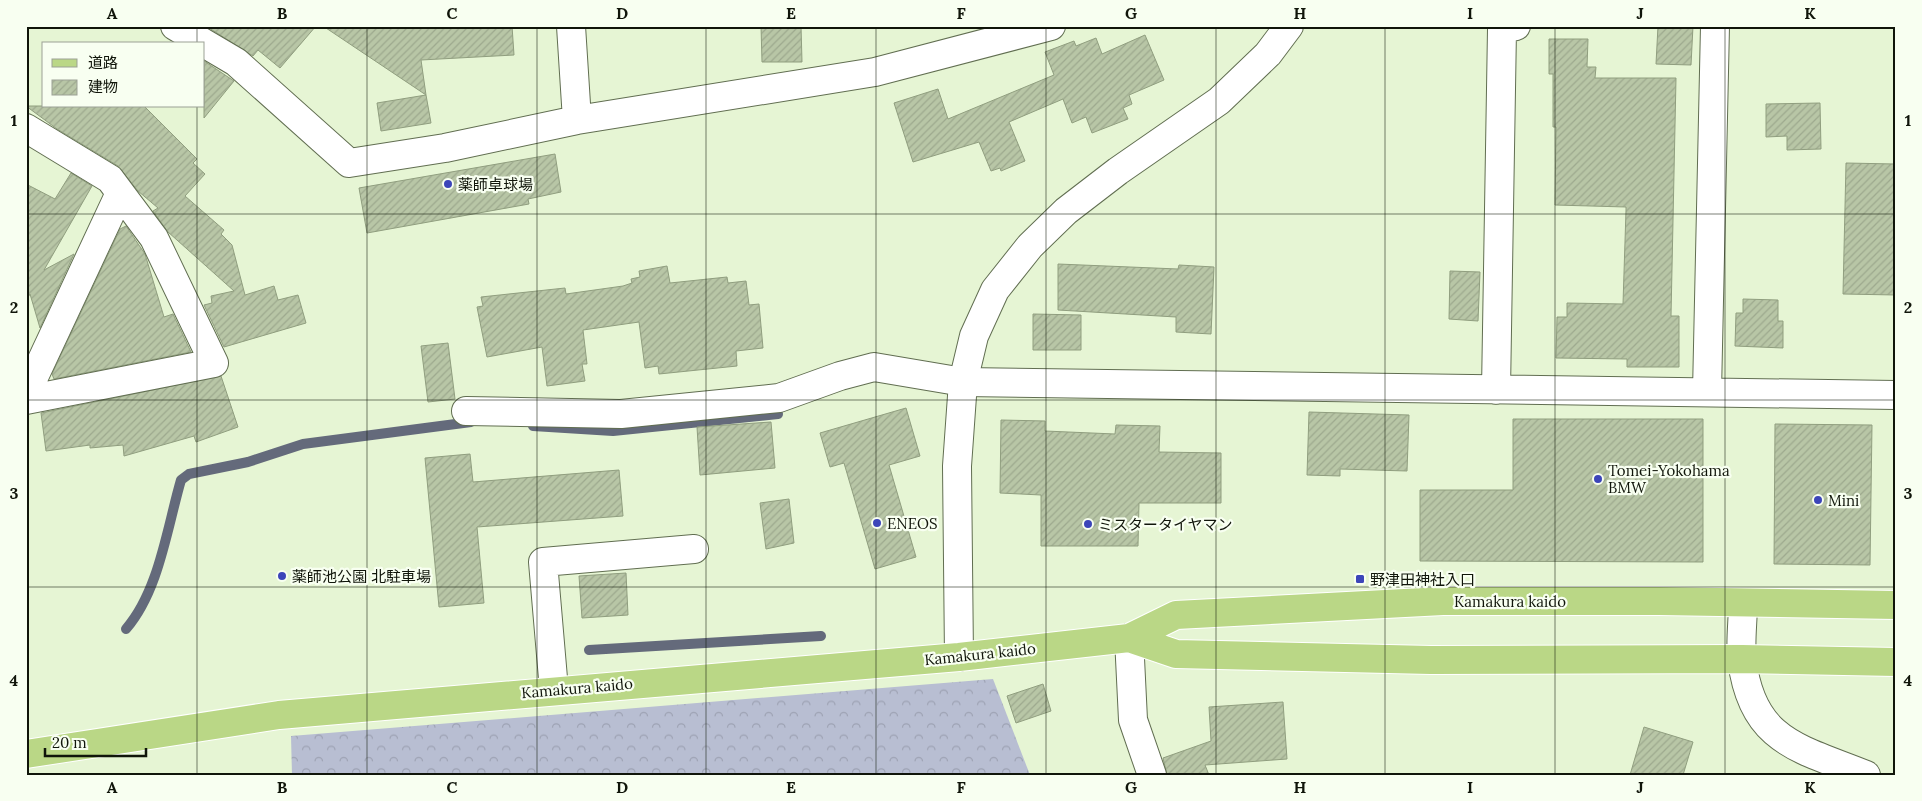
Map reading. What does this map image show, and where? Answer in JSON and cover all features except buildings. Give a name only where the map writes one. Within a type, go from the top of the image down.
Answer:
[{"type":"main road","name":"Kamakura kaido","points":[[26,754],[279,715],[554,690],[959,657],[1129,638],[1176,615],[1443,601],[1743,602],[1896,605]]},
{"type":"main road","name":"Kamakura kaido","points":[[1129,638],[1176,654],[1431,660],[1896,662]]},
{"type":"street","points":[[176,26],[203,42]]},
{"type":"street","points":[[571,26],[577,120]]},
{"type":"street","points":[[205,43],[236,62],[349,163],[445,148],[577,120],[875,72],[1051,26]]},
{"type":"street","points":[[959,657],[957,466],[962,382],[974,336],[995,290],[1030,246],[1066,211],[1118,171],[1219,100],[1268,54],[1289,26]]},
{"type":"street","points":[[1496,390],[1502,29],[1516,26]]},
{"type":"street","points":[[1707,392],[1715,26]]},
{"type":"street","points":[[26,128],[110,179],[154,238],[214,363],[26,400]]},
{"type":"street","points":[[26,394],[120,193]]},
{"type":"street","points":[[466,411],[622,414],[779,398],[840,376],[874,368],[962,382],[1896,395]]},
{"type":"street","points":[[554,690],[544,562],[694,549]]},
{"type":"street","points":[[1743,602],[1742,660],[1753,706],[1764,723],[1780,738],[1801,749],[1866,775]]},
{"type":"street","points":[[1129,638],[1133,720],[1152,775]]},
{"type":"green space","points":[[993,679],[1030,775],[292,775],[291,736]]},
{"type":"waterway","points":[[533,426],[613,431],[778,414]]},
{"type":"waterway","points":[[126,629],[147,596],[161,558],[181,480],[189,474],[248,462],[303,444],[471,422]]},
{"type":"waterway","points":[[589,650],[821,636]]},
{"type":"place","name":"薬師卓球場","points":[[448,184]]},
{"type":"place","name":"Tomei-Yokohama BMW","points":[[1598,479]]},
{"type":"place","name":"Mini","points":[[1818,500]]},
{"type":"place","name":"ENEOS","points":[[877,523]]},
{"type":"place","name":"ミスタータイヤマン","points":[[1088,524]]},
{"type":"place","name":"薬師池公園 北駐車場","points":[[282,576]]},
{"type":"place","name":"野津田神社入口","points":[[1360,579]]}]
